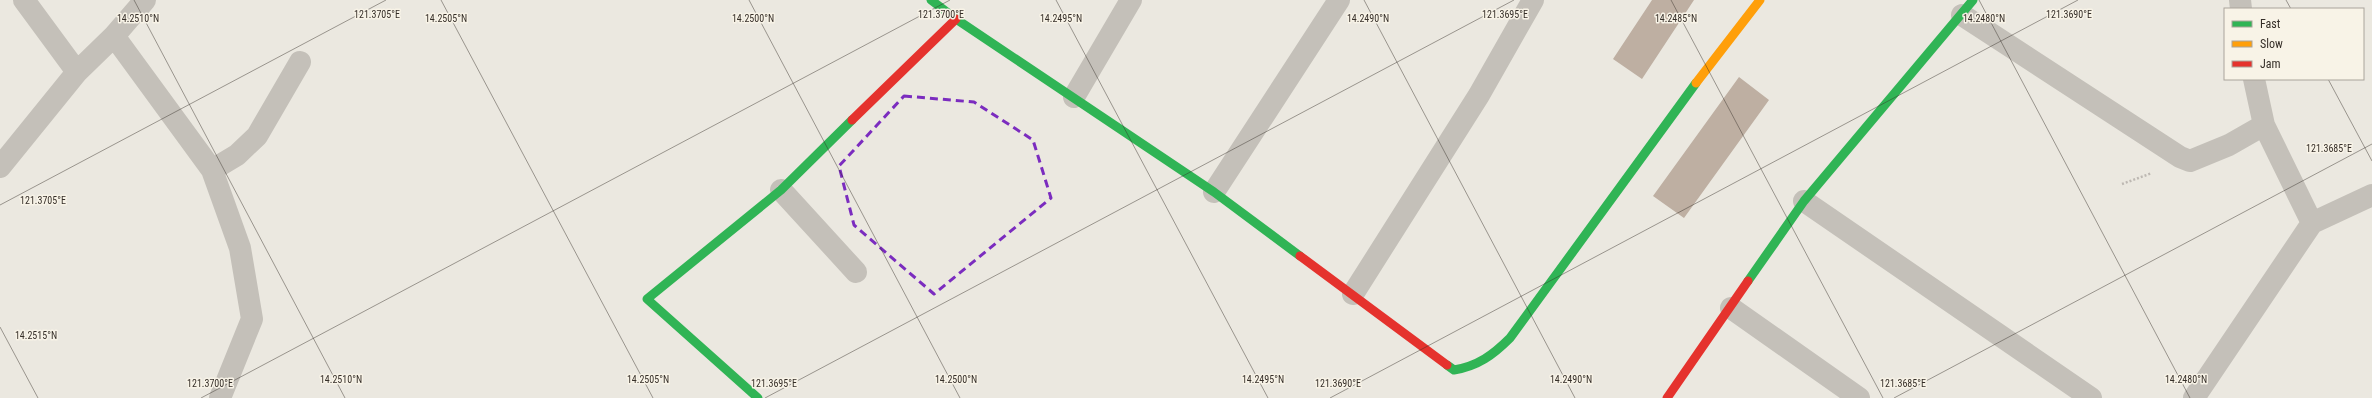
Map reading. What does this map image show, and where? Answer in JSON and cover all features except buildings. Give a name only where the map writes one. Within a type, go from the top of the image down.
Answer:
[{"type":"street","points":[[24,0],[77,72]]},
{"type":"street","points":[[0,167],[77,72],[114,36],[145,0]]},
{"type":"street","points":[[931,0],[956,19],[1214,192],[1454,370],[1471,368],[1492,357],[1510,338],[1698,81],[1760,0]]},
{"type":"street","points":[[1074,97],[1131,0]]},
{"type":"street","points":[[1214,192],[1339,0]]},
{"type":"street","points":[[1353,294],[1479,95],[1533,0]]},
{"type":"street","points":[[1667,398],[1731,308],[1804,200],[1968,8],[2174,153],[2190,161],[2229,145],[2264,125]]},
{"type":"street","points":[[758,398],[647,299],[781,190],[956,19]]},
{"type":"street","points":[[114,36],[212,170],[240,248],[252,319],[220,398]]},
{"type":"street","points":[[212,170],[237,155],[257,136],[300,62]]},
{"type":"street","points":[[2254,80],[2264,125],[2312,222]]},
{"type":"street","points":[[781,190],[856,272]]},
{"type":"street","points":[[2194,398],[2312,222],[2372,195]]},
{"type":"street","points":[[1804,200],[2091,398]]},
{"type":"street","points":[[1731,308],[1859,398]]},
{"type":"highlighted area","points":[[904,96],[974,102],[1033,140],[1051,198],[988,252],[934,294],[854,225],[839,166]]},
{"type":"traffic: fast","points":[[931,0],[956,19],[1214,192],[1300,256]]},
{"type":"traffic: fast","points":[[1748,281],[1804,201],[1973,0]]},
{"type":"traffic: fast","points":[[1447,365],[1454,370],[1478,363],[1491,355],[1510,338],[1696,83]]},
{"type":"traffic: fast","points":[[758,398],[647,299],[781,190],[852,120]]},
{"type":"traffic: slow","points":[[1696,83],[1760,0]]},
{"type":"traffic: jam","points":[[852,120],[956,19]]},
{"type":"traffic: jam","points":[[1300,256],[1447,365]]},
{"type":"traffic: jam","points":[[1667,398],[1748,281]]}]
